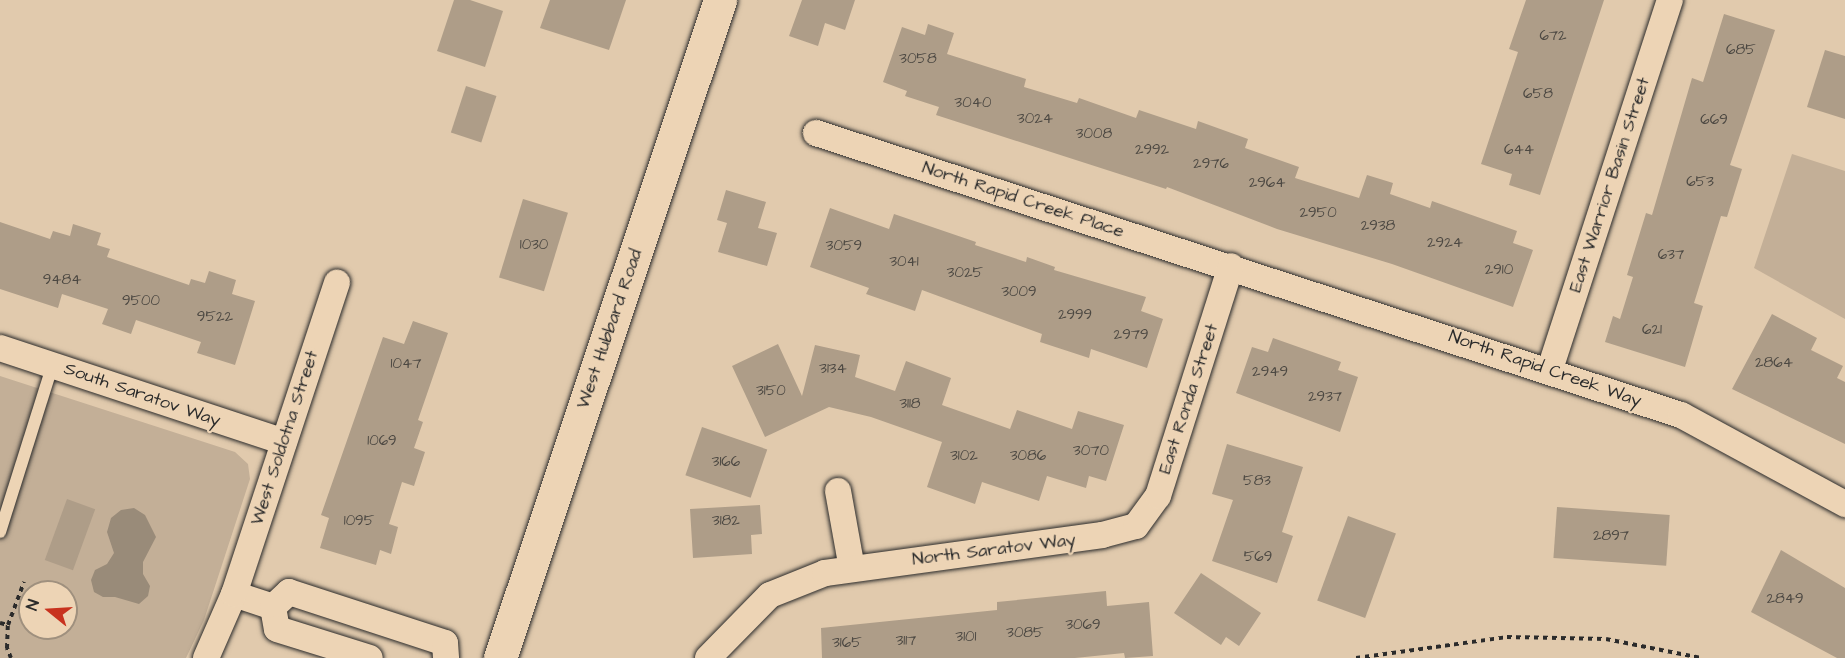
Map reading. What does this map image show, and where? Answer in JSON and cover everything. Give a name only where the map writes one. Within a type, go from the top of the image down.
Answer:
[{"type":"street","name":"West Hubbard Road","points":[[500,658],[720,0]]},
{"type":"street","name":"East Warrior Basin Street","points":[[1550,369],[1670,0]]},
{"type":"street","name":"North Rapid Creek Place","points":[[816,133],[1231,266]]},
{"type":"street","name":"North Rapid Creek Way","points":[[1231,266],[1550,369],[1681,415],[1845,504]]},
{"type":"street","name":"East Ronda Street","points":[[1136,526],[1158,496],[1231,266]]},
{"type":"street","name":"West Soldotna Street","points":[[207,658],[234,594],[337,283]]},
{"type":"street","name":"South Saratov Way","points":[[0,348],[284,442]]},
{"type":"street","points":[[838,491],[852,569]]},
{"type":"street","name":"North Saratov Way","points":[[708,658],[770,595],[792,583],[852,569],[1102,535],[1136,526]]},
{"type":"street","points":[[273,607],[289,592],[445,643],[446,658]]},
{"type":"street","points":[[234,594],[273,607]]},
{"type":"street","points":[[273,607],[277,629],[370,658]]},
{"type":"lane","points":[[0,532],[52,364]]},
{"type":"path","points":[[11,658],[7,648],[8,625],[18,598]]},
{"type":"path","points":[[0,623],[8,625]]},
{"type":"path","points":[[1356,658],[1507,637],[1606,639],[1701,658]]},
{"type":"shaded area","points":[[1792,154],[1845,171],[1845,319],[1754,268]]},
{"type":"shaded area","points":[[0,376],[235,452],[248,464],[250,479],[204,620],[186,658],[0,658]]},
{"type":"shaded area","points":[[134,508],[145,515],[156,537],[143,562],[143,574],[150,586],[148,596],[139,604],[115,597],[103,597],[94,592],[91,580],[95,570],[107,564],[114,553],[107,532],[111,518],[121,510]]},
{"type":"building","points":[[454,0],[470,0],[503,11],[485,67],[437,51]]},
{"type":"building","points":[[550,0],[626,0],[609,50],[540,28]]},
{"type":"building","points":[[802,0],[855,0],[845,30],[825,23],[818,46],[789,36]]},
{"type":"building","points":[[1526,0],[1604,0],[1540,195],[1509,185],[1512,174],[1481,164],[1518,52],[1509,49]]},
{"type":"building","points":[[1724,14],[1775,30],[1730,165],[1742,169],[1727,217],[1721,216],[1694,303],[1703,306],[1685,367],[1605,342],[1613,316],[1620,319],[1633,277],[1627,275],[1646,213],[1652,215],[1692,78],[1703,82]]},
{"type":"building","points":[[928,24],[954,33],[947,54],[1026,79],[1024,87],[1077,103],[1079,98],[1136,118],[1139,110],[1196,129],[1198,121],[1248,139],[1245,148],[1299,167],[1295,178],[1359,198],[1367,175],[1393,183],[1390,194],[1430,208],[1432,201],[1517,231],[1513,243],[1533,250],[1513,307],[1392,264],[1277,229],[1167,187],[1166,189],[936,115],[939,107],[905,96],[907,91],[883,82],[902,27],[925,35]]},
{"type":"building","points":[[1825,50],[1845,56],[1845,119],[1807,107]]},
{"type":"building","points":[[466,86],[496,96],[481,142],[451,133]]},
{"type":"building","points":[[726,190],[766,202],[758,228],[777,233],[767,266],[718,252],[727,223],[717,220]]},
{"type":"building","points":[[523,199],[568,213],[544,291],[499,277]]},
{"type":"building","points":[[830,208],[889,229],[894,214],[1026,262],[1027,257],[1055,267],[1054,270],[1146,297],[1141,311],[1163,319],[1147,368],[1091,349],[1089,358],[1040,342],[1042,334],[922,290],[915,311],[866,294],[869,288],[810,267]]},
{"type":"building","points":[[0,222],[50,239],[53,231],[70,236],[73,224],[101,233],[97,245],[110,249],[107,257],[189,285],[191,279],[205,283],[209,271],[236,280],[232,294],[255,301],[235,365],[197,353],[201,342],[136,320],[131,334],[102,324],[108,309],[62,294],[58,308],[0,289]]},
{"type":"building","points":[[1772,314],[1817,338],[1811,350],[1843,366],[1837,378],[1845,382],[1845,444],[1732,389]]},
{"type":"building","points":[[413,321],[448,333],[418,420],[423,422],[414,448],[425,452],[414,486],[402,482],[389,524],[398,527],[391,554],[380,550],[376,565],[320,548],[329,518],[321,515],[383,337],[404,344]]},
{"type":"building","points":[[1273,338],[1341,362],[1338,370],[1358,377],[1340,432],[1236,393],[1252,347],[1268,352]]},
{"type":"building","points":[[778,344],[802,396],[815,345],[860,355],[855,377],[895,391],[906,361],[951,378],[942,405],[1010,429],[1017,410],[1072,429],[1078,411],[1124,425],[1106,481],[1089,476],[1086,488],[1047,476],[1039,501],[982,482],[975,504],[927,487],[942,442],[871,417],[829,407],[765,437],[732,366]]},
{"type":"building","points":[[702,427],[767,449],[751,498],[685,475]]},
{"type":"building","points":[[1227,444],[1303,467],[1282,532],[1293,536],[1277,583],[1212,561],[1233,500],[1212,494]]},
{"type":"building","points":[[67,499],[95,509],[73,570],[45,560]]},
{"type":"building","points":[[760,505],[762,534],[751,535],[752,554],[693,558],[690,509]]},
{"type":"building","points":[[1557,507],[1670,515],[1666,566],[1553,558]]},
{"type":"building","points":[[1348,516],[1396,533],[1365,618],[1317,601]]},
{"type":"building","points":[[1781,550],[1845,588],[1845,658],[1837,658],[1751,612]]},
{"type":"building","points":[[1201,573],[1261,613],[1239,646],[1226,637],[1221,645],[1174,613]]},
{"type":"building","points":[[1106,591],[1107,606],[1149,602],[1153,656],[1125,658],[1124,653],[1075,658],[822,658],[821,628],[997,610],[997,602]]}]
